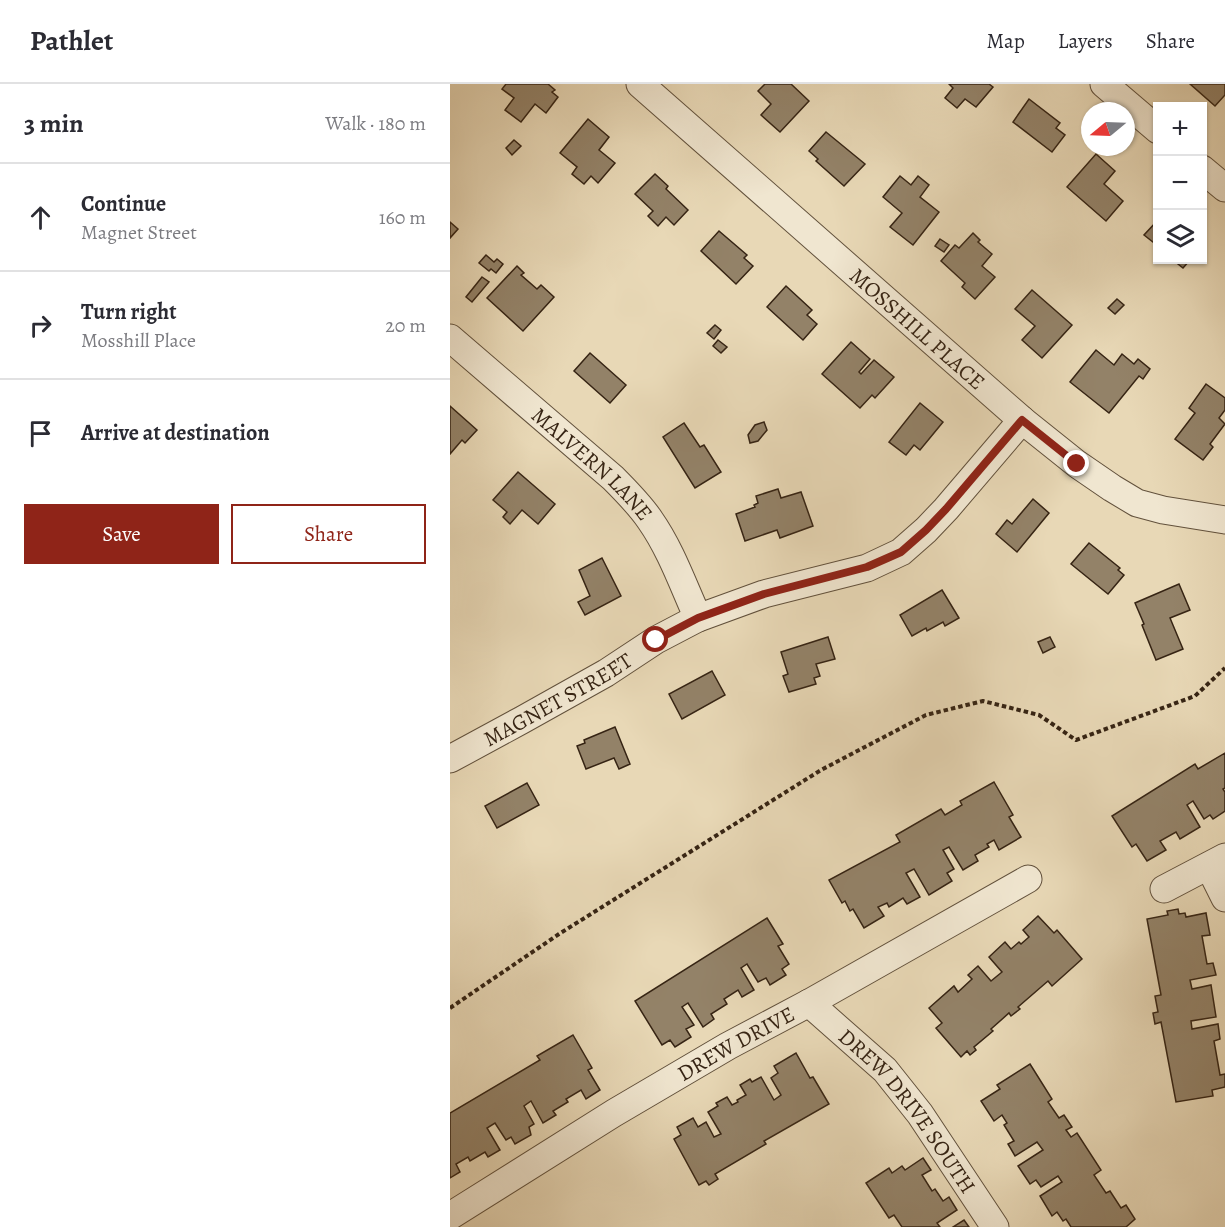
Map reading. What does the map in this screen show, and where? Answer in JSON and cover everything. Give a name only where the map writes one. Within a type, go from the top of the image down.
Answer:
[{"type":"street","name":"MOSSHILL PLACE","points":[[640,84],[1022,420],[1077,464],[1137,503],[1203,518],[1225,520]]},
{"type":"street","points":[[1104,84],[1153,126]]},
{"type":"street","points":[[1207,172],[1225,188]]},
{"type":"street","name":"MALVERN LANE","points":[[450,338],[613,478],[632,497],[650,520],[676,568],[698,618]]},
{"type":"street","name":"MAGNET STREET","points":[[450,759],[606,673],[656,640],[698,618],[764,594],[867,567],[901,552],[946,509],[1022,420]]},
{"type":"street","points":[[1164,890],[1217,862],[1225,898]]},
{"type":"street","name":"DREW DRIVE","points":[[450,1216],[614,1113],[728,1046],[809,1003],[1028,879]]},
{"type":"street","name":"DREW DRIVE SOUTH","points":[[809,1003],[885,1070],[920,1114],[995,1227]]},
{"type":"path","points":[[450,1008],[559,934],[821,770],[926,715],[983,700],[1039,715],[1076,740],[1195,696],[1225,668]]},
{"type":"building","points":[[506,84],[548,84],[555,90],[552,92],[558,97],[546,113],[535,104],[521,122],[505,110],[514,98],[502,89]]},
{"type":"building","points":[[765,84],[791,84],[809,101],[780,132],[761,115],[771,104],[758,91]]},
{"type":"building","points":[[949,84],[989,84],[993,87],[976,107],[965,99],[957,108],[945,98],[953,88]]},
{"type":"building","points":[[1190,84],[1225,84],[1225,95],[1215,106]]},
{"type":"building","points":[[1029,99],[1060,123],[1056,128],[1065,135],[1052,152],[1013,122]]},
{"type":"building","points":[[588,119],[609,137],[599,150],[615,163],[598,183],[591,176],[584,184],[572,174],[577,167],[560,153]]},
{"type":"building","points":[[826,132],[865,164],[844,186],[816,161],[818,159],[809,151]]},
{"type":"building","points":[[514,140],[521,146],[512,155],[506,148]]},
{"type":"building","points":[[1094,156],[1098,156],[1115,171],[1104,184],[1123,201],[1106,221],[1067,187]]},
{"type":"building","points":[[655,174],[668,186],[666,189],[688,210],[674,225],[666,217],[658,226],[648,216],[653,211],[635,194]]},
{"type":"building","points":[[900,176],[911,185],[918,176],[929,185],[920,197],[939,212],[913,245],[890,227],[902,213],[883,197]]},
{"type":"building","points":[[450,222],[458,229],[450,238]]},
{"type":"building","points":[[1153,225],[1153,242],[1144,235]]},
{"type":"building","points":[[719,231],[747,255],[744,258],[753,266],[736,284],[701,251]]},
{"type":"building","points":[[973,233],[980,240],[978,242],[992,254],[982,266],[995,277],[975,299],[962,287],[965,283],[941,261],[955,245],[959,248]]},
{"type":"building","points":[[940,239],[949,245],[944,252],[935,246]]},
{"type":"building","points":[[486,255],[494,262],[497,259],[503,264],[496,273],[491,269],[489,271],[479,263]]},
{"type":"building","points":[[517,266],[524,273],[521,275],[537,289],[541,285],[554,297],[523,331],[487,298]]},
{"type":"building","points":[[482,277],[489,282],[472,302],[466,297]]},
{"type":"building","points":[[786,286],[812,310],[807,315],[817,324],[803,340],[767,307]]},
{"type":"building","points":[[1032,290],[1072,325],[1042,358],[1022,340],[1035,326],[1015,309]]},
{"type":"building","points":[[1117,299],[1124,305],[1115,314],[1108,308]]},
{"type":"building","points":[[715,325],[721,330],[714,339],[707,333]]},
{"type":"building","points":[[718,340],[727,347],[721,353],[713,346]]},
{"type":"building","points":[[851,342],[870,359],[859,372],[861,374],[874,360],[894,377],[875,398],[872,395],[860,408],[822,374]]},
{"type":"building","points":[[1096,350],[1114,365],[1122,354],[1134,364],[1138,359],[1150,369],[1143,379],[1139,376],[1109,413],[1070,382]]},
{"type":"building","points":[[590,353],[626,385],[610,403],[574,371]]},
{"type":"building","points":[[1206,384],[1225,398],[1225,410],[1219,418],[1225,424],[1210,444],[1213,447],[1203,460],[1175,439],[1195,413],[1189,408]]},
{"type":"building","points":[[920,403],[943,422],[920,450],[914,445],[906,455],[889,442]]},
{"type":"building","points":[[450,406],[477,430],[465,443],[462,440],[450,454]]},
{"type":"building","points":[[764,422],[767,430],[758,441],[750,443],[748,435],[755,425]]},
{"type":"building","points":[[684,423],[700,447],[704,445],[721,472],[695,488],[663,437]]},
{"type":"building","points":[[518,472],[555,504],[538,524],[522,510],[510,524],[503,517],[507,512],[493,500]]},
{"type":"building","points":[[778,489],[781,498],[801,492],[813,526],[780,538],[777,530],[745,541],[736,514],[755,507],[754,505],[758,503],[756,496]]},
{"type":"building","points":[[1033,499],[1049,513],[1017,552],[996,534],[1007,520],[1012,524]]},
{"type":"building","points":[[1089,543],[1120,568],[1118,570],[1124,575],[1108,594],[1071,564]]},
{"type":"building","points":[[602,558],[621,596],[585,615],[578,602],[590,596],[579,570]]},
{"type":"building","points":[[1179,584],[1190,610],[1170,618],[1183,649],[1156,660],[1135,603]]},
{"type":"building","points":[[942,590],[959,618],[945,626],[943,622],[927,631],[926,628],[912,636],[900,615]]},
{"type":"building","points":[[828,637],[835,659],[816,664],[820,676],[814,678],[816,684],[789,692],[783,676],[788,674],[781,652]]},
{"type":"building","points":[[1050,637],[1055,647],[1043,653],[1038,642]]},
{"type":"building","points":[[712,671],[725,695],[682,719],[669,694]]},
{"type":"building","points":[[615,727],[630,764],[619,769],[614,758],[586,769],[577,746],[585,743],[584,740]]},
{"type":"building","points":[[1225,753],[1225,788],[1223,789],[1225,811],[1213,819],[1210,815],[1204,819],[1193,801],[1187,805],[1200,827],[1180,839],[1176,832],[1160,841],[1166,850],[1147,861],[1136,844],[1132,847],[1112,816],[1195,764],[1198,769]]},
{"type":"building","points":[[994,782],[1013,815],[1009,817],[1021,837],[999,850],[994,840],[987,844],[989,847],[975,855],[978,861],[963,870],[949,847],[943,850],[954,869],[947,873],[952,881],[929,895],[914,869],[906,873],[920,897],[907,904],[903,898],[889,907],[887,903],[878,907],[884,916],[864,928],[853,909],[850,911],[845,901],[842,903],[829,880],[900,842],[896,835],[941,809],[945,815],[962,805],[960,801]]},
{"type":"building","points":[[527,783],[539,805],[497,828],[485,806]]},
{"type":"building","points":[[1178,909],[1179,914],[1185,913],[1186,917],[1206,913],[1210,935],[1202,936],[1207,964],[1213,963],[1216,975],[1190,980],[1192,989],[1211,985],[1216,1017],[1191,1021],[1192,1029],[1218,1024],[1220,1039],[1214,1041],[1220,1075],[1225,1074],[1225,1087],[1212,1090],[1213,1096],[1176,1102],[1161,1022],[1155,1024],[1153,1013],[1158,1012],[1155,996],[1161,995],[1147,919],[1168,915],[1167,911]]},
{"type":"building","points":[[1038,916],[1054,933],[1057,930],[1082,959],[1052,986],[1048,981],[1018,1007],[1020,1009],[1011,1016],[1009,1013],[991,1029],[993,1031],[974,1047],[976,1050],[970,1055],[967,1051],[961,1057],[936,1028],[942,1023],[929,1008],[954,986],[958,992],[972,979],[968,975],[978,966],[991,981],[1002,972],[989,957],[1005,942],[1011,949],[1019,942],[1021,944],[1029,937],[1023,930]]},
{"type":"building","points":[[767,918],[783,944],[778,946],[789,964],[782,969],[786,975],[770,985],[766,978],[758,982],[747,964],[741,968],[754,990],[742,997],[738,990],[724,999],[727,1004],[711,1014],[714,1019],[703,1027],[688,1003],[682,1007],[694,1025],[686,1029],[691,1037],[675,1047],[670,1040],[662,1045],[635,1001]]},
{"type":"building","points":[[573,1035],[592,1068],[588,1070],[600,1090],[586,1099],[581,1090],[566,1099],[568,1102],[553,1111],[556,1115],[543,1123],[531,1101],[524,1106],[534,1124],[529,1127],[531,1135],[515,1144],[511,1137],[506,1140],[495,1123],[487,1128],[500,1150],[488,1157],[485,1152],[470,1161],[468,1157],[456,1164],[460,1172],[450,1178],[450,1113],[540,1060],[537,1056]]},
{"type":"building","points":[[796,1053],[810,1078],[813,1077],[829,1104],[764,1141],[766,1144],[715,1174],[718,1179],[709,1185],[706,1181],[699,1185],[674,1139],[681,1135],[677,1127],[693,1118],[698,1127],[706,1122],[714,1137],[721,1134],[708,1112],[718,1106],[716,1103],[727,1097],[732,1105],[738,1102],[737,1100],[746,1095],[740,1085],[750,1079],[752,1082],[761,1077],[774,1100],[781,1095],[771,1078],[778,1073],[774,1066]]},
{"type":"building","points":[[1030,1064],[1052,1099],[1048,1102],[1059,1118],[1064,1115],[1072,1127],[1066,1130],[1071,1137],[1077,1133],[1101,1170],[1094,1175],[1106,1193],[1110,1191],[1121,1208],[1126,1205],[1135,1219],[1126,1227],[1071,1227],[1066,1219],[1063,1221],[1057,1212],[1052,1216],[1040,1196],[1062,1182],[1058,1176],[1041,1187],[1036,1180],[1030,1184],[1018,1166],[1043,1150],[1037,1142],[1015,1156],[1008,1144],[1014,1141],[1004,1125],[1007,1123],[1002,1115],[994,1121],[981,1101],[1000,1089],[997,1085]]},
{"type":"building","points":[[923,1158],[931,1170],[922,1175],[932,1191],[935,1189],[943,1201],[949,1197],[957,1210],[937,1223],[940,1227],[902,1227],[894,1215],[889,1218],[866,1183],[889,1168],[892,1173],[902,1166],[905,1170]]},
{"type":"building","points":[[964,1220],[969,1227],[953,1227]]},
{"type":"route","points":[[656,640],[698,618],[764,594],[852,572],[901,552],[946,509],[1022,420],[1077,464]]}]
